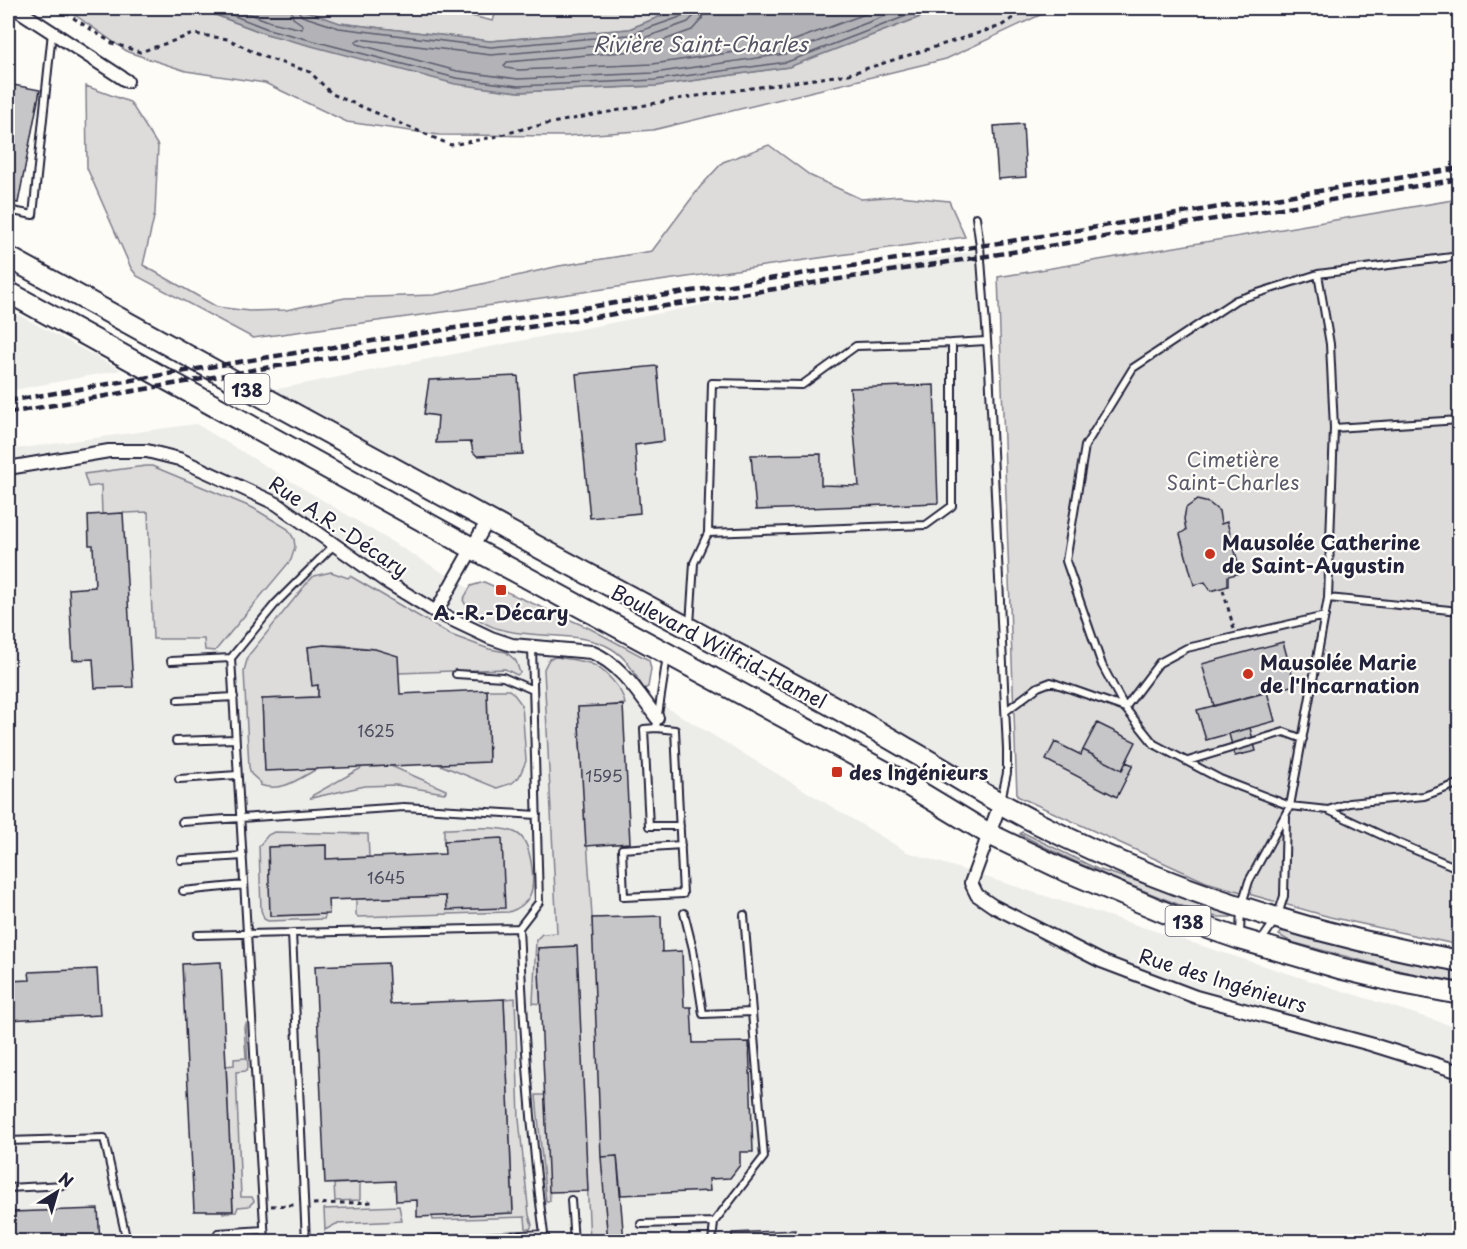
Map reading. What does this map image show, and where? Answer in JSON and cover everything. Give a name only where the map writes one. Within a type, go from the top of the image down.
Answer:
[{"type":"main road","name":"Boulevard Wilfrid-Hamel","points":[[8,257],[908,748],[1037,824],[1135,868],[1241,907],[1352,939],[1460,961]]},
{"type":"main road","name":"Boulevard Wilfrid-Hamel","points":[[8,292],[472,548],[893,776],[989,834],[1120,895],[1249,942],[1386,979],[1460,994]]},
{"type":"street","points":[[15,8],[127,81]]},
{"type":"street","name":"Rue A.R.-Décary","points":[[8,468],[109,451],[147,451],[179,459],[277,504],[387,582],[436,612],[491,638],[512,645],[591,652],[602,657],[621,672],[656,723]]},
{"type":"street","points":[[436,612],[488,520]]},
{"type":"street","name":"Rue des Ingénieurs","points":[[1000,804],[971,883],[977,896],[993,906],[1101,962],[1196,997],[1370,1044],[1460,1072]]},
{"type":"lane","points":[[8,210],[33,215],[52,31]]},
{"type":"lane","points":[[976,217],[986,341],[1006,711],[1007,773],[1000,804]]},
{"type":"lane","points":[[1457,257],[1318,274],[1236,300],[1133,368],[1085,446],[1066,561],[1102,665],[1125,708],[1154,744],[1220,778],[1290,806],[1328,810],[1396,843],[1460,869]]},
{"type":"lane","points":[[1286,816],[1284,896],[1277,918],[1249,942],[1241,907],[1250,881],[1290,806],[1328,598],[1334,428],[1330,344],[1318,274]]},
{"type":"lane","points":[[690,629],[694,563],[708,533],[712,383],[802,385],[856,346],[986,341]]},
{"type":"lane","points":[[708,533],[926,525],[952,506],[952,343]]},
{"type":"lane","points":[[1334,428],[1460,420]]},
{"type":"lane","points":[[265,1242],[231,658],[276,603],[334,545]]},
{"type":"lane","points":[[1328,598],[1460,611]]},
{"type":"lane","points":[[1125,708],[1159,663],[1187,648],[1325,616]]},
{"type":"lane","points":[[532,646],[539,902],[519,928],[525,1067],[532,1151],[547,1242]]},
{"type":"lane","points":[[656,723],[668,653]]},
{"type":"lane","points":[[171,661],[231,658]]},
{"type":"lane","points":[[456,674],[503,677],[533,690]]},
{"type":"lane","points":[[1006,711],[1038,687],[1051,682],[1125,708]]},
{"type":"lane","points":[[178,700],[234,697]]},
{"type":"lane","points":[[680,826],[649,826],[644,729],[656,723],[675,730],[681,845],[683,896],[624,897],[622,849],[681,845]]},
{"type":"lane","points":[[1187,761],[1284,732],[1303,739]]},
{"type":"lane","points":[[176,741],[235,739]]},
{"type":"lane","points":[[179,779],[237,775]]},
{"type":"lane","points":[[1328,810],[1349,803],[1424,796],[1460,783]]},
{"type":"lane","points":[[182,822],[404,807],[537,814]]},
{"type":"lane","points":[[181,860],[243,856]]},
{"type":"lane","points":[[183,891],[244,885]]},
{"type":"lane","points":[[684,913],[693,950],[703,1014],[752,1012]]},
{"type":"lane","points":[[712,1242],[714,1222],[764,1157],[744,915]]},
{"type":"lane","points":[[197,935],[519,928]]},
{"type":"lane","points":[[292,933],[306,1242]]},
{"type":"lane","points":[[8,1141],[104,1138],[127,1242]]},
{"type":"lane","points":[[8,1188],[64,1185]]},
{"type":"lane","points":[[571,1200],[574,1242]]},
{"type":"lane","points":[[641,1224],[714,1222]]},
{"type":"lane","points":[[218,1233],[264,1230]]},
{"type":"lane","points":[[382,1242],[544,1234]]},
{"type":"path","points":[[58,8],[112,43],[140,52],[194,34],[228,39],[261,56],[310,72],[332,93],[451,145],[677,99],[849,74],[1001,26],[1028,8]]},
{"type":"path","points":[[1457,257],[1460,333]]},
{"type":"path","points":[[1223,590],[1236,637]]},
{"type":"path","points":[[263,1206],[374,1202]]},
{"type":"shaded area","points":[[974,251],[989,367],[1007,749],[1000,804],[252,391],[283,388]]},
{"type":"shaded area","points":[[8,309],[121,370],[8,391]]},
{"type":"shaded area","points":[[196,424],[907,852],[1459,1028],[1459,1241],[8,1241],[8,450]]},
{"type":"green space","points":[[65,8],[197,8],[266,34],[518,92],[656,86],[788,67],[944,8],[1055,8],[946,59],[653,130],[566,136],[439,135],[347,122],[265,83],[186,71],[128,52]]},
{"type":"green space","points":[[297,8],[438,8],[493,21],[497,8],[696,8],[671,12],[629,29],[490,41],[339,23]]},
{"type":"green space","points":[[86,86],[130,102],[158,146],[155,213],[143,265],[217,307],[249,311],[286,310],[345,298],[434,295],[559,266],[652,251],[700,187],[723,162],[769,145],[811,176],[861,199],[899,196],[949,201],[965,237],[253,338],[137,276],[131,268],[87,168]]},
{"type":"green space","name":"Cimetière Saint-Charles","points":[[1459,199],[1459,945],[1330,917],[1206,882],[1017,796],[998,277]]},
{"type":"green space","points":[[152,466],[253,508],[288,529],[294,539],[295,547],[291,560],[215,651],[205,650],[204,639],[153,639],[148,512],[102,514],[101,485],[88,487],[84,474]]},
{"type":"green space","points":[[331,572],[348,578],[350,576],[451,635],[489,649],[506,652],[516,661],[520,673],[517,675],[505,669],[399,673],[375,649],[341,645],[308,647],[312,685],[318,685],[318,697],[262,699],[265,770],[317,769],[283,786],[260,785],[261,783],[251,774],[249,767],[244,671],[248,656],[307,583],[314,576]]},
{"type":"green space","points":[[484,582],[589,628],[649,660],[651,669],[648,687],[644,689],[618,653],[594,641],[574,637],[510,632],[491,626],[475,616],[463,600],[471,586]]},
{"type":"green space","points":[[556,657],[589,663],[601,669],[617,686],[625,704],[578,708],[595,958],[608,1241],[590,1241],[576,946],[538,948],[541,1004],[533,1003],[536,940],[542,934],[557,933],[544,669],[549,659]]},
{"type":"green space","points":[[487,690],[509,690],[522,705],[526,761],[519,777],[512,783],[497,788],[438,764],[489,761]]},
{"type":"green space","points":[[391,766],[446,790],[446,792],[396,785],[365,786],[311,798],[363,767]]},
{"type":"green space","points":[[492,828],[518,834],[526,845],[531,862],[532,889],[526,901],[519,908],[509,912],[358,917],[356,915],[356,899],[446,896],[447,910],[502,839],[444,841],[444,829]]},
{"type":"green space","points":[[274,832],[368,834],[369,857],[326,859],[326,845],[269,847],[271,916],[326,914],[324,919],[268,921],[264,919],[261,910],[259,846],[268,835]]},
{"type":"green space","points":[[1022,832],[1097,869],[1195,899],[1233,915],[1218,917],[1203,914],[1157,896],[1065,857],[1020,834]]},
{"type":"green space","points":[[1283,930],[1381,956],[1459,970],[1459,982],[1405,972],[1291,942],[1279,935]]},
{"type":"green space","points":[[515,998],[519,1119],[532,1225],[530,1229],[526,1229],[525,1217],[433,1220],[432,1216],[513,1213],[504,999]]},
{"type":"green space","points":[[246,1024],[248,1068],[246,1071],[236,1072],[241,1197],[252,1197],[254,1201],[249,1206],[238,1207],[236,1212],[223,1213],[223,1211],[233,1210],[226,1066],[234,1065],[234,1059],[246,1058],[244,1027]]},
{"type":"green space","points":[[536,1095],[545,1095],[550,1201],[546,1201]]},
{"type":"green space","points":[[360,1183],[360,1200],[335,1201],[334,1184]]},
{"type":"green space","points":[[399,1206],[402,1221],[336,1224],[325,1230],[324,1209]]},
{"type":"water","name":"Rivière Saint-Charles","points":[[197,8],[297,8],[340,23],[490,41],[629,29],[671,12],[696,8],[944,8],[789,67],[656,86],[518,92],[455,84],[266,34]]},
{"type":"building","points":[[8,84],[40,90],[18,203],[8,201]]},
{"type":"building","points":[[1023,124],[1026,177],[998,179],[994,126]]},
{"type":"building","points":[[657,366],[664,441],[635,445],[640,513],[590,518],[576,374]]},
{"type":"building","points":[[518,376],[523,454],[477,456],[473,452],[471,442],[436,443],[438,416],[424,414],[429,380]]},
{"type":"building","points":[[934,385],[938,503],[756,510],[751,455],[821,454],[821,485],[859,486],[850,388]]},
{"type":"building","name":"Mausolée Catherine de Saint-Augustin","points":[[1197,500],[1209,503],[1219,511],[1221,524],[1227,522],[1241,573],[1228,576],[1228,586],[1211,591],[1205,582],[1194,585],[1180,534],[1186,530],[1184,519],[1186,508]]},
{"type":"building","points":[[123,513],[133,687],[95,688],[93,659],[73,660],[69,589],[95,587],[93,545],[89,545],[88,515]]},
{"type":"building","name":"Mausolée Marie de l'Incarnation","points":[[1283,642],[1295,685],[1214,706],[1202,664]]},
{"type":"building","points":[[324,645],[375,649],[398,656],[400,694],[487,690],[489,762],[265,771],[262,699],[318,697],[318,685],[312,686],[308,647]]},
{"type":"building","points":[[1267,692],[1275,721],[1206,740],[1197,710]]},
{"type":"building","points":[[623,705],[630,843],[586,846],[578,707]]},
{"type":"building","points":[[1097,723],[1136,742],[1122,770],[1083,750]]},
{"type":"building","points":[[1250,728],[1256,751],[1235,756],[1229,734]]},
{"type":"building","points":[[1055,742],[1081,755],[1083,750],[1122,770],[1126,762],[1133,765],[1117,797],[1046,760]]},
{"type":"building","points":[[502,838],[505,908],[447,910],[446,896],[328,900],[329,914],[270,916],[268,847],[326,845],[326,859],[445,854],[444,841]]},
{"type":"building","points":[[661,916],[662,952],[682,951],[684,1007],[691,1007],[693,1043],[749,1042],[753,1152],[740,1152],[740,1165],[730,1178],[709,1179],[710,1191],[621,1195],[617,1156],[601,1157],[592,918]]},
{"type":"building","points":[[577,946],[588,1191],[549,1192],[538,948]]},
{"type":"building","points":[[221,962],[233,1211],[194,1211],[182,964]]},
{"type":"building","points":[[388,963],[390,1004],[504,999],[513,1213],[417,1217],[417,1200],[396,1201],[395,1181],[325,1184],[315,966]]},
{"type":"building","points":[[97,969],[100,1015],[8,1020],[8,981],[30,980],[29,972]]},
{"type":"building","points":[[617,1156],[624,1242],[608,1242],[601,1157]]},
{"type":"building","points":[[98,1209],[100,1242],[12,1242],[11,1212]]},
{"type":"building","points":[[795,1230],[796,1242],[732,1242],[732,1233]]},
{"type":"railway","points":[[8,401],[263,358],[1460,168]]},
{"type":"railway","points":[[8,413],[265,368],[981,257],[1460,179]]},
{"type":"place","name":"Mausolée Catherine de Saint-Augustin","points":[[1210,554]]},
{"type":"place","name":"A.-R.-Décary","points":[[501,590]]},
{"type":"place","name":"Mausolée Marie de l'Incarnation","points":[[1248,674]]},
{"type":"place","name":"des Ingénieurs","points":[[837,772]]}]
